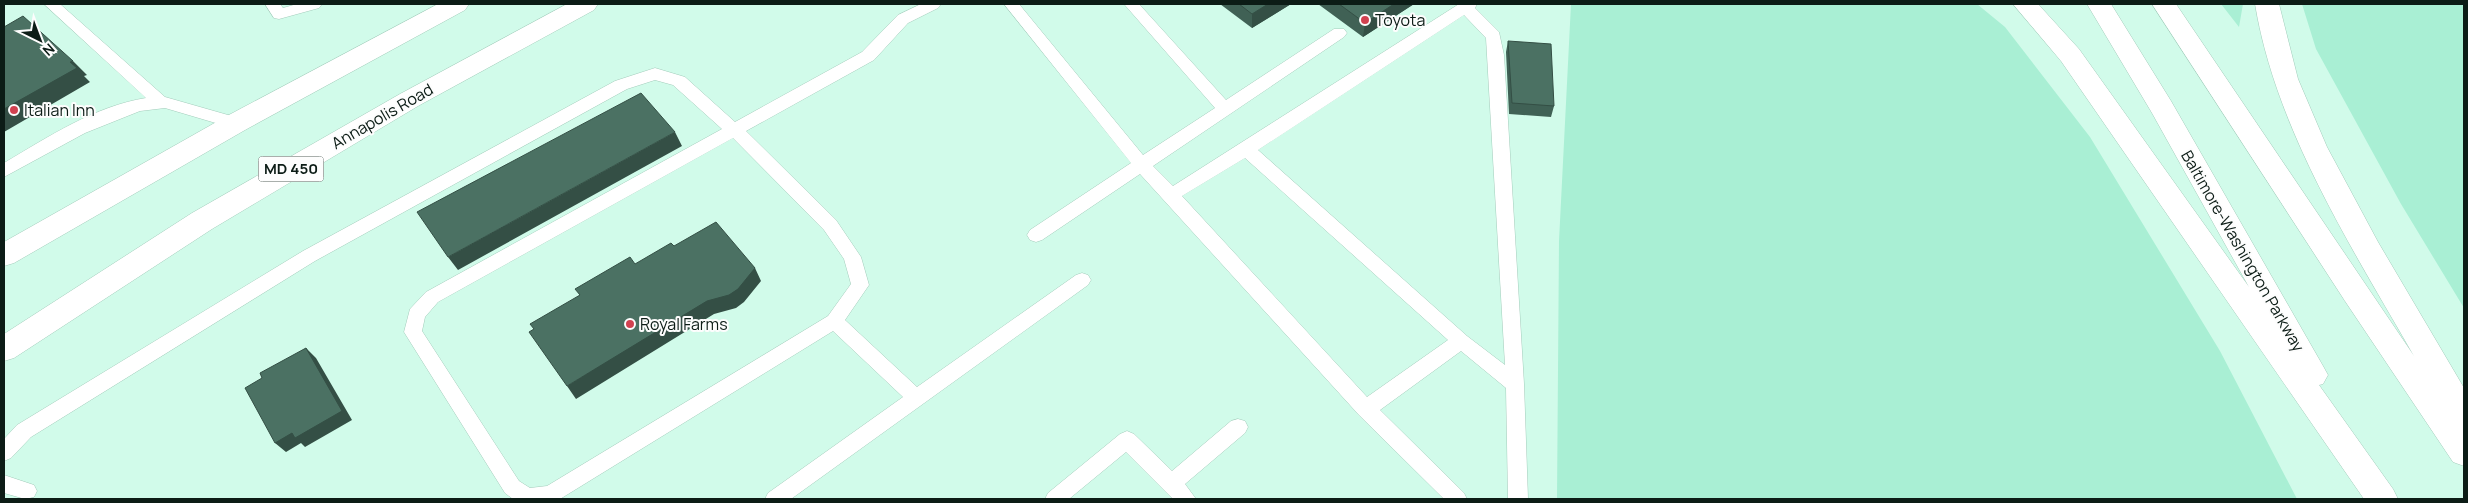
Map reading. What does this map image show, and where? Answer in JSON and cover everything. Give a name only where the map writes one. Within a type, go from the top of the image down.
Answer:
[{"type":"main road","points":[[4,255],[236,123],[457,4]]},
{"type":"main road","name":"Annapolis Road","points":[[4,349],[202,221],[409,100],[586,4]]},
{"type":"main road","points":[[2025,4],[2070,55],[2383,499]]},
{"type":"main road","name":"Baltimore-Washington Parkway","points":[[2099,4],[2162,108],[2383,499]]},
{"type":"main road","points":[[2164,4],[2355,293],[2464,452]]},
{"type":"main road","points":[[2267,4],[2272,40],[2303,126],[2368,250],[2464,414]]},
{"type":"lane","points":[[52,4],[161,102],[236,123]]},
{"type":"lane","points":[[272,4],[280,14],[314,4]]},
{"type":"lane","points":[[4,452],[24,431],[309,256],[622,85],[655,74],[679,81],[733,129],[830,226],[852,257],[860,285],[834,321],[551,494],[527,498],[512,488],[413,332],[416,314],[432,297],[733,129],[868,56],[903,19],[933,4]]},
{"type":"lane","points":[[1011,4],[1142,164],[1366,409],[1457,499]]},
{"type":"lane","points":[[1131,4],[1225,109]]},
{"type":"lane","points":[[1171,195],[1246,149],[1467,5],[1494,36],[1496,55],[1515,384],[1518,499]]},
{"type":"lane","points":[[1036,235],[1339,33]]},
{"type":"lane","points":[[4,171],[117,111],[161,102]]},
{"type":"lane","points":[[1246,149],[1461,341],[1515,384]]},
{"type":"lane","points":[[774,499],[1082,280]]},
{"type":"lane","points":[[834,321],[916,399]]},
{"type":"lane","points":[[1366,409],[1461,341]]},
{"type":"lane","points":[[1171,484],[1238,427]]},
{"type":"lane","points":[[1055,499],[1127,440],[1186,499]]},
{"type":"lane","points":[[4,484],[27,491]]},
{"type":"green space","points":[[1571,4],[1977,4],[2005,27],[2090,137],[2220,351],[2297,499],[1557,499],[1559,241]]},
{"type":"green space","points":[[2221,4],[2243,4],[2239,27]]},
{"type":"green space","points":[[2302,4],[2464,4],[2464,308],[2401,204],[2316,49]]},
{"type":"building","points":[[1239,4],[1268,4],[1252,14]]},
{"type":"building","points":[[1339,4],[1394,4],[1365,23]]},
{"type":"building","points":[[23,16],[73,61],[70,62],[77,68],[4,109],[4,27]]},
{"type":"building","points":[[1508,41],[1551,44],[1554,106],[1512,103]]},
{"type":"building","points":[[641,93],[675,132],[448,257],[417,212]]},
{"type":"building","name":"Royal Farms","points":[[716,222],[755,268],[738,289],[729,295],[707,301],[567,386],[529,332],[534,329],[530,324],[580,295],[575,289],[630,257],[635,264],[671,243],[674,246]]},
{"type":"building","points":[[306,348],[342,411],[295,438],[292,433],[275,443],[245,388],[262,378],[260,373]]},
{"type":"place","name":"Toyota","points":[[1365,20]]},
{"type":"place","name":"Italian Inn","points":[[14,110]]},
{"type":"place","name":"Royal Farms","points":[[630,324]]}]
